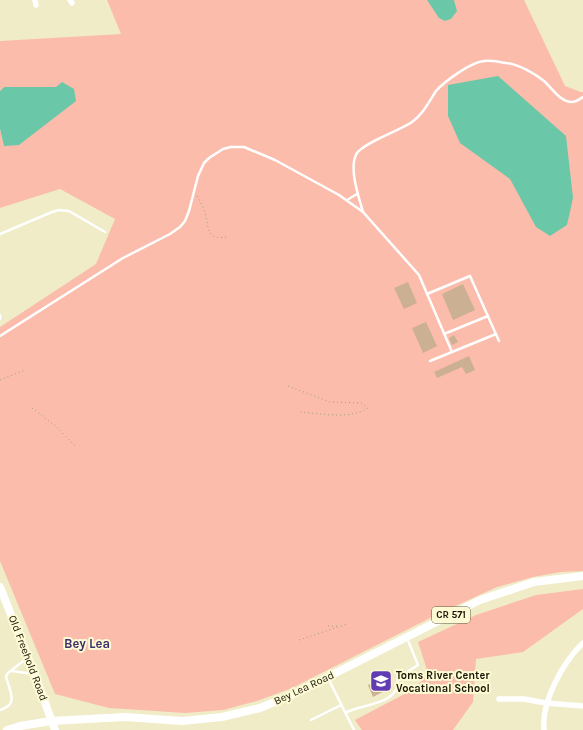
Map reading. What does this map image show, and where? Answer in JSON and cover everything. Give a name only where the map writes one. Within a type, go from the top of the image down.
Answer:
[{"type":"main road","name":"Bey Lea Road","points":[[7,730],[20,726],[51,721],[125,717],[182,721],[222,717],[260,708],[328,678],[480,600],[534,582],[583,576]]},
{"type":"main road","name":"Old Freehold Road","points":[[0,587],[3,599],[35,675],[55,730]]},
{"type":"street","points":[[544,730],[546,703],[556,681],[567,663],[583,643]]},
{"type":"street","points":[[499,699],[524,699],[546,703],[583,706]]},
{"type":"lane","points":[[363,212],[357,194],[354,168],[358,153],[366,145],[407,126],[418,118],[437,90],[448,80],[470,66],[484,61],[508,63],[530,72],[567,102],[574,102],[583,98]]},
{"type":"lane","points":[[0,336],[123,258],[170,234],[180,227],[185,221],[189,211],[198,176],[204,163],[223,149],[231,147],[244,147],[275,160],[339,194],[363,212],[419,275],[452,352]]},
{"type":"lane","points":[[347,200],[357,194]]},
{"type":"lane","points":[[0,234],[59,210],[69,211],[106,232]]},
{"type":"lane","points":[[427,294],[470,276],[499,341]]},
{"type":"lane","points":[[444,334],[488,316]]},
{"type":"lane","points":[[430,362],[496,334]]},
{"type":"lane","points":[[345,713],[379,703],[392,695],[398,685],[398,678],[418,665],[407,638]]},
{"type":"lane","points":[[0,710],[7,708],[11,703],[12,696],[6,676],[28,658]]},
{"type":"lane","points":[[12,671],[35,675]]},
{"type":"lane","points":[[328,678],[354,730]]},
{"type":"lane","points":[[311,720],[341,705]]},
{"type":"path","points":[[194,190],[206,216],[209,232],[218,238],[227,237]]},
{"type":"path","points":[[0,380],[25,370]]},
{"type":"path","points":[[288,386],[330,402],[361,403],[367,407],[366,409],[354,414],[329,416],[299,412]]},
{"type":"path","points":[[32,408],[57,427],[75,446]]},
{"type":"path","points":[[299,640],[347,624]]},
{"type":"path","points":[[328,626],[342,626]]},
{"type":"shaded area","points":[[107,0],[524,0],[565,86],[583,92],[583,571],[561,572],[533,577],[497,587],[436,615],[292,688],[257,701],[223,710],[185,713],[109,708],[55,694],[0,561],[0,327],[96,264],[115,219],[60,189],[0,208],[0,129],[4,146],[56,87],[4,87],[0,91],[0,41],[121,34]]},
{"type":"shaded area","points":[[427,0],[454,0],[457,11],[451,19],[445,21],[439,18]]},
{"type":"shaded area","points":[[498,76],[566,136],[573,198],[567,225],[550,236],[536,227],[510,179],[460,143],[448,116],[448,85]]},
{"type":"shaded area","points":[[62,82],[74,89],[76,101],[19,145],[4,146],[0,129],[0,91],[4,87],[56,87]]},
{"type":"shaded area","points":[[583,589],[583,609],[523,652],[476,659],[473,702],[453,730],[362,730],[355,720],[414,689],[428,673],[418,642],[476,615],[536,595]]},
{"type":"building","points":[[408,282],[417,303],[404,309],[394,288]]},
{"type":"building","points":[[463,284],[475,310],[453,320],[442,294]]},
{"type":"building","points":[[426,322],[437,346],[423,353],[412,328]]},
{"type":"building","points":[[454,335],[458,342],[452,345],[449,338]]},
{"type":"building","points":[[469,356],[475,370],[466,374],[462,367],[437,378],[434,372]]},
{"type":"building","points":[[379,675],[381,679],[386,676],[392,687],[373,697],[368,685],[376,681],[374,678]]},
{"type":"place","name":"Toms River Center Vocational School","points":[[381,681]]},
{"type":"district","name":"Bey Lea","points":[[87,643]]}]
